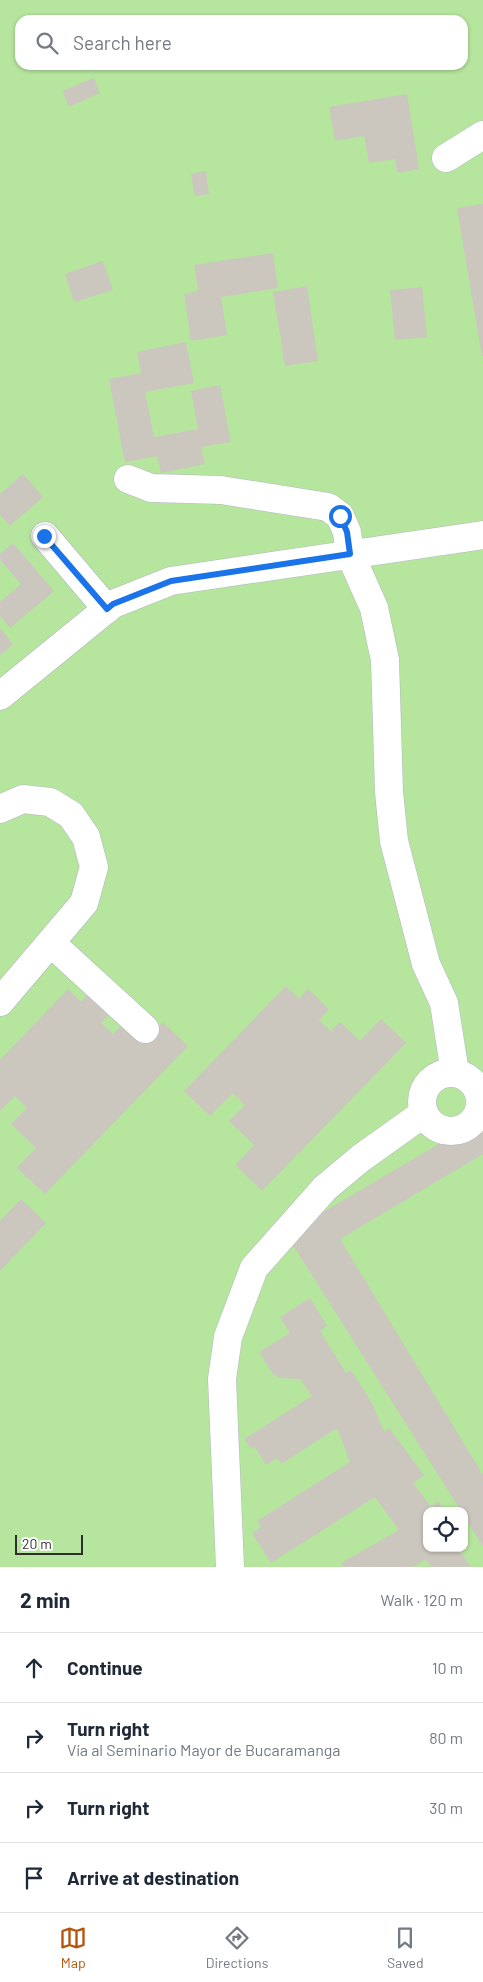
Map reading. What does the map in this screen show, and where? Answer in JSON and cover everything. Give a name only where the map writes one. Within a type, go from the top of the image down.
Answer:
[{"type":"street","points":[[446,158],[483,135]]},
{"type":"street","points":[[128,479],[151,488],[221,490],[328,507],[340,516],[347,532],[350,554],[374,608],[385,660],[389,792],[394,840],[426,964],[444,1003],[470,1077],[481,1101],[480,1111],[475,1120],[467,1127],[458,1131],[447,1131],[438,1128],[429,1121],[424,1112],[423,1096],[431,1081],[438,1076],[470,1077]]},
{"type":"street","points":[[0,696],[113,604],[171,581],[483,535]]},
{"type":"street","points":[[44,536],[107,609]]},
{"type":"street","points":[[0,808],[23,799],[50,802],[72,815],[86,837],[94,867],[84,903],[0,1002]]},
{"type":"street","points":[[51,943],[145,1029]]},
{"type":"street","points":[[230,1567],[222,1379],[228,1337],[254,1268],[325,1188],[361,1158],[424,1112]]},
{"type":"green space","points":[[0,0],[483,0],[483,1567],[0,1567]]},
{"type":"building","points":[[94,78],[100,93],[69,107],[62,91]]},
{"type":"building","points":[[407,94],[419,169],[397,173],[395,159],[369,163],[364,136],[335,141],[329,107]]},
{"type":"building","points":[[206,171],[209,194],[195,196],[191,174]]},
{"type":"building","points":[[483,204],[483,356],[482,356],[457,208]]},
{"type":"building","points":[[273,253],[278,288],[221,297],[227,335],[191,341],[184,294],[198,291],[194,265]]},
{"type":"building","points":[[103,261],[113,290],[74,302],[65,274]]},
{"type":"building","points":[[307,286],[318,361],[285,366],[273,292]]},
{"type":"building","points":[[422,287],[427,337],[395,340],[390,290]]},
{"type":"building","points":[[186,342],[194,383],[145,392],[154,437],[198,429],[191,391],[220,385],[231,442],[201,447],[205,464],[161,473],[157,456],[125,462],[109,379],[141,373],[137,352]]},
{"type":"building","points":[[23,474],[43,497],[10,526],[0,515],[0,494]]},
{"type":"building","points":[[13,543],[54,591],[10,628],[0,616],[0,602],[21,584],[0,560],[0,554]]},
{"type":"building","points":[[0,628],[13,644],[0,655]]},
{"type":"building","points":[[286,986],[299,999],[308,989],[329,1009],[319,1020],[331,1031],[340,1022],[360,1041],[381,1019],[406,1043],[262,1191],[235,1165],[254,1145],[229,1121],[245,1105],[233,1093],[210,1116],[184,1091]]},
{"type":"building","points":[[68,989],[81,1002],[90,992],[111,1012],[101,1023],[113,1034],[122,1025],[142,1044],[163,1022],[188,1046],[45,1194],[17,1168],[36,1148],[11,1124],[27,1108],[15,1096],[0,1111],[0,1060]]},
{"type":"building","points":[[483,1118],[483,1154],[340,1239],[483,1475],[483,1546],[468,1523],[468,1507],[458,1507],[286,1234]]},
{"type":"building","points":[[21,1199],[46,1223],[0,1271],[0,1221]]},
{"type":"building","points":[[310,1298],[327,1326],[320,1331],[346,1373],[351,1370],[373,1405],[384,1432],[389,1428],[424,1475],[413,1483],[431,1507],[423,1507],[423,1552],[461,1552],[471,1567],[431,1567],[426,1559],[413,1567],[344,1567],[341,1563],[399,1530],[375,1497],[271,1563],[252,1533],[261,1527],[257,1521],[350,1462],[337,1428],[281,1464],[277,1458],[266,1465],[255,1447],[251,1449],[244,1439],[312,1396],[300,1379],[280,1378],[273,1374],[259,1352],[290,1333],[280,1317]]},
{"type":"building","points":[[438,1501],[442,1507],[431,1507]]},
{"type":"route","points":[[44,536],[107,609],[113,604],[171,581],[350,554],[347,532],[340,516]]}]
